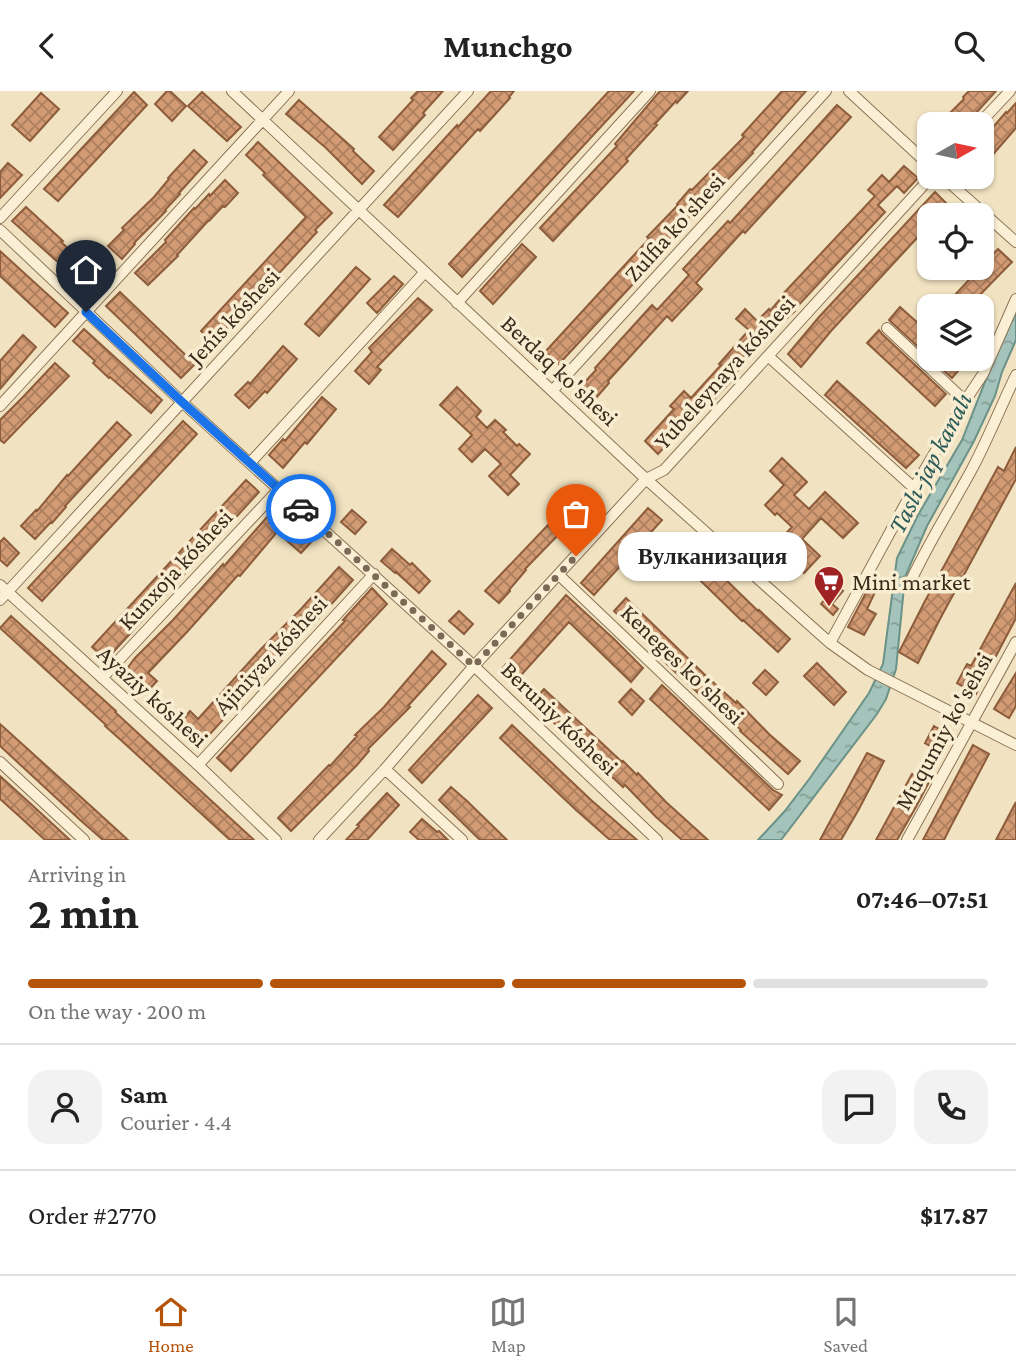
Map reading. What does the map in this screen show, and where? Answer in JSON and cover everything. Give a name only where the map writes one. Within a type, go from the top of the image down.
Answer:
[{"type":"street","points":[[0,218],[117,91]]},
{"type":"street","name":"Berdaq ko'shesi","points":[[232,91],[646,479],[830,643],[868,670],[1016,745]]},
{"type":"street","points":[[0,406],[289,91]]},
{"type":"street","name":"Jeńis kóshesi","points":[[2,592],[182,402],[468,91]]},
{"type":"street","points":[[457,303],[650,91]]},
{"type":"street","name":"Zulfia ko'shesi","points":[[552,391],[827,91]]},
{"type":"street","points":[[849,91],[917,154]]},
{"type":"street","points":[[990,112],[1010,91]]},
{"type":"street","name":"Yubeleynaya kóshesi","points":[[320,840],[474,666],[646,479],[664,470],[920,189]]},
{"type":"street","points":[[956,189],[1016,242]]},
{"type":"street","name":"Beruniy kóshesi","points":[[0,230],[182,402],[474,666],[657,840]]},
{"type":"street","points":[[250,463],[425,272]]},
{"type":"street","points":[[830,643],[914,488],[983,374],[1016,299]]},
{"type":"street","points":[[887,328],[965,401]]},
{"type":"street","points":[[768,356],[914,488]]},
{"type":"street","points":[[909,585],[920,560],[973,467],[1016,375]]},
{"type":"street","name":"Kunxoja kóshesi","points":[[102,677],[279,489]]},
{"type":"street","name":"Ájiniyaz kóshesi","points":[[198,765],[374,574]]},
{"type":"street","name":"Keneges ko'shesi","points":[[559,575],[778,784]]},
{"type":"street","name":"Ayaziy kóshesi","points":[[2,592],[102,677],[276,840]]},
{"type":"street","name":"Muqumiy ko'sehsi","points":[[907,840],[1016,642]]},
{"type":"street","points":[[0,762],[84,840]]},
{"type":"street","points":[[385,769],[462,840]]},
{"type":"water","points":[[1016,311],[1016,340],[995,396],[974,441],[927,526],[905,577],[896,669],[886,699],[781,840],[758,840],[810,778],[869,693],[883,664],[897,558],[918,515],[962,440],[990,371],[994,371],[994,361]]},
{"type":"building","points":[[167,91],[186,106],[172,121],[155,104]]},
{"type":"building","points":[[418,91],[443,91],[393,150],[379,137]]},
{"type":"building","points":[[491,91],[514,91],[398,217],[384,205]]},
{"type":"building","points":[[609,91],[634,91],[462,277],[449,264]]},
{"type":"building","points":[[660,91],[688,91],[655,124],[657,125],[626,159],[628,161],[553,241],[540,228],[617,146],[615,144]]},
{"type":"building","points":[[782,91],[806,91],[753,153],[707,201],[706,199],[659,251],[661,252],[646,270],[559,364],[545,352],[649,239],[647,237],[690,189],[692,190],[744,137],[742,135]]},
{"type":"building","points":[[969,91],[996,91],[977,112],[951,112]]},
{"type":"building","points":[[134,92],[147,105],[58,201],[44,189]]},
{"type":"building","points":[[202,92],[241,127],[227,141],[188,106]]},
{"type":"building","points":[[41,93],[59,109],[30,141],[12,125]]},
{"type":"building","points":[[299,100],[354,149],[374,171],[362,184],[286,114]]},
{"type":"building","points":[[1016,103],[1016,128],[994,153],[994,126]]},
{"type":"building","points":[[837,105],[851,117],[696,283],[702,289],[672,321],[667,316],[596,398],[582,385],[595,368],[652,305],[657,310],[689,275],[683,269],[728,221],[730,223]]},
{"type":"building","points":[[258,142],[332,213],[214,344],[201,331],[306,217],[246,155]]},
{"type":"building","points":[[194,150],[207,162],[122,259],[108,246]]},
{"type":"building","points":[[8,163],[22,175],[0,198],[0,172]]},
{"type":"building","points":[[904,166],[917,177],[904,193],[897,186],[878,205],[885,212],[795,311],[770,333],[705,409],[698,403],[683,420],[686,423],[658,454],[645,441],[674,409],[670,406],[684,391],[691,398],[749,330],[736,319],[745,309],[757,321],[769,309],[770,311],[875,196],[868,190],[882,175],[889,182]]},
{"type":"building","points":[[225,180],[238,193],[148,285],[135,273],[166,242],[194,208]]},
{"type":"building","points":[[935,192],[946,203],[925,203]]},
{"type":"building","points":[[26,207],[100,277],[87,291],[12,221]]},
{"type":"building","points":[[917,211],[917,238],[801,367],[788,354]]},
{"type":"building","points":[[522,244],[536,257],[493,304],[480,291]]},
{"type":"building","points":[[998,249],[1012,262],[981,294],[956,294],[969,280],[994,280],[994,253]]},
{"type":"building","points":[[0,251],[68,313],[55,327],[0,276]]},
{"type":"building","points":[[356,267],[370,279],[319,336],[305,324]]},
{"type":"building","points":[[394,276],[403,284],[377,313],[367,303]]},
{"type":"building","points":[[120,292],[195,364],[181,378],[106,306]]},
{"type":"building","points":[[418,298],[432,310],[377,367],[381,370],[369,384],[355,371],[372,352],[369,348]]},
{"type":"building","points":[[900,307],[917,322],[917,346],[889,320]]},
{"type":"building","points":[[84,329],[162,400],[151,413],[109,378],[73,341]]},
{"type":"building","points":[[879,330],[917,367],[917,371],[921,371],[946,394],[935,406],[867,343]]},
{"type":"building","points":[[23,335],[36,347],[0,389],[0,361]]},
{"type":"building","points":[[283,346],[297,359],[267,393],[265,391],[249,408],[235,395],[248,382],[250,384]]},
{"type":"building","points":[[55,363],[69,376],[4,443],[0,440],[0,420]]},
{"type":"building","points":[[944,371],[958,371],[952,378]]},
{"type":"building","points":[[837,381],[919,455],[906,468],[825,395]]},
{"type":"building","points":[[457,387],[481,411],[476,417],[487,428],[495,420],[517,446],[519,444],[530,454],[510,475],[519,484],[508,495],[489,476],[501,464],[485,449],[472,462],[459,449],[472,435],[440,405]]},
{"type":"building","points":[[322,397],[336,409],[283,468],[269,455],[283,439],[285,441]]},
{"type":"building","points":[[183,421],[197,434],[42,601],[28,588]]},
{"type":"building","points":[[117,422],[131,435],[35,539],[21,526]]},
{"type":"building","points":[[1016,447],[1016,479],[918,663],[899,652],[998,467],[1004,471]]},
{"type":"building","points":[[782,458],[807,482],[794,495],[809,509],[825,492],[858,523],[843,538],[821,518],[802,539],[820,556],[804,573],[775,545],[792,527],[765,505],[784,485],[770,471]]},
{"type":"building","points":[[246,480],[259,492],[106,660],[92,647]]},
{"type":"building","points":[[275,508],[313,540],[301,553],[277,532],[240,576],[238,575],[148,673],[157,681],[145,694],[123,674]]},
{"type":"building","points":[[648,508],[662,520],[594,595],[581,583]]},
{"type":"building","points":[[567,509],[577,519],[525,569],[499,603],[485,591],[548,525],[550,527]]},
{"type":"building","points":[[352,510],[366,522],[355,534],[341,522]]},
{"type":"building","points":[[681,536],[790,639],[778,652],[668,549]]},
{"type":"building","points":[[4,538],[19,553],[7,566],[0,560],[0,542]]},
{"type":"building","points":[[392,549],[410,565],[412,563],[430,581],[419,593],[381,561]]},
{"type":"building","points":[[339,567],[353,580],[200,745],[178,725],[190,711],[198,719]]},
{"type":"building","points":[[833,583],[843,591],[832,604],[838,609],[833,615],[821,604],[825,599],[822,596]]},
{"type":"building","points":[[1016,583],[1016,618],[976,694],[957,683],[967,664],[971,666]]},
{"type":"building","points":[[869,587],[876,590],[867,609],[876,614],[864,635],[848,627]]},
{"type":"building","points":[[372,588],[387,604],[231,771],[217,758],[345,621],[343,620]]},
{"type":"building","points":[[566,595],[643,668],[631,682],[569,622],[513,684],[500,671]]},
{"type":"building","points":[[626,598],[704,674],[736,703],[737,701],[800,761],[788,774],[673,670],[614,611]]},
{"type":"building","points":[[459,611],[473,624],[464,634],[449,621]]},
{"type":"building","points":[[11,616],[254,840],[230,840],[105,726],[0,628]]},
{"type":"building","points":[[432,651],[446,664],[408,706],[410,707],[368,749],[357,765],[291,831],[278,818],[330,766]]},
{"type":"building","points":[[817,663],[846,692],[834,705],[804,676]]},
{"type":"building","points":[[765,670],[778,682],[766,695],[753,683]]},
{"type":"building","points":[[1016,673],[1016,706],[1009,718],[994,709]]},
{"type":"building","points":[[662,685],[773,790],[782,795],[769,810],[650,699]]},
{"type":"building","points":[[544,689],[708,840],[682,840],[625,785],[623,787],[576,745],[532,703]]},
{"type":"building","points":[[631,689],[644,701],[632,715],[619,702]]},
{"type":"building","points":[[478,695],[492,708],[422,783],[409,770]]},
{"type":"building","points":[[0,724],[128,840],[103,840],[79,819],[0,746]]},
{"type":"building","points":[[512,725],[637,840],[610,840],[576,810],[500,738]]},
{"type":"building","points":[[934,726],[951,736],[942,753],[925,743]]},
{"type":"building","points":[[973,745],[989,754],[944,840],[923,840]]},
{"type":"building","points":[[867,753],[884,761],[859,809],[841,840],[820,840]]},
{"type":"building","points":[[912,774],[929,782],[916,807],[897,840],[876,840]]},
{"type":"building","points":[[0,776],[70,840],[45,840],[0,799]]},
{"type":"building","points":[[451,787],[507,840],[480,840],[439,800]]},
{"type":"building","points":[[387,793],[399,805],[367,840],[346,840],[359,826],[357,825]]},
{"type":"building","points":[[1016,802],[1016,840],[996,840],[1007,819]]},
{"type":"building","points":[[422,819],[448,840],[419,840],[410,832]]},
{"type":"way so far","points":[[301,509],[474,666],[576,556]]},
{"type":"place","name":"Вулканизация","points":[[576,556]]},
{"type":"place","name":"Mini market","points":[[829,608]]},
{"type":"route","points":[[86,312],[301,509]]},
{"type":"water label","name":"Taslı-jap kanalı","points":[[930,463]]}]
